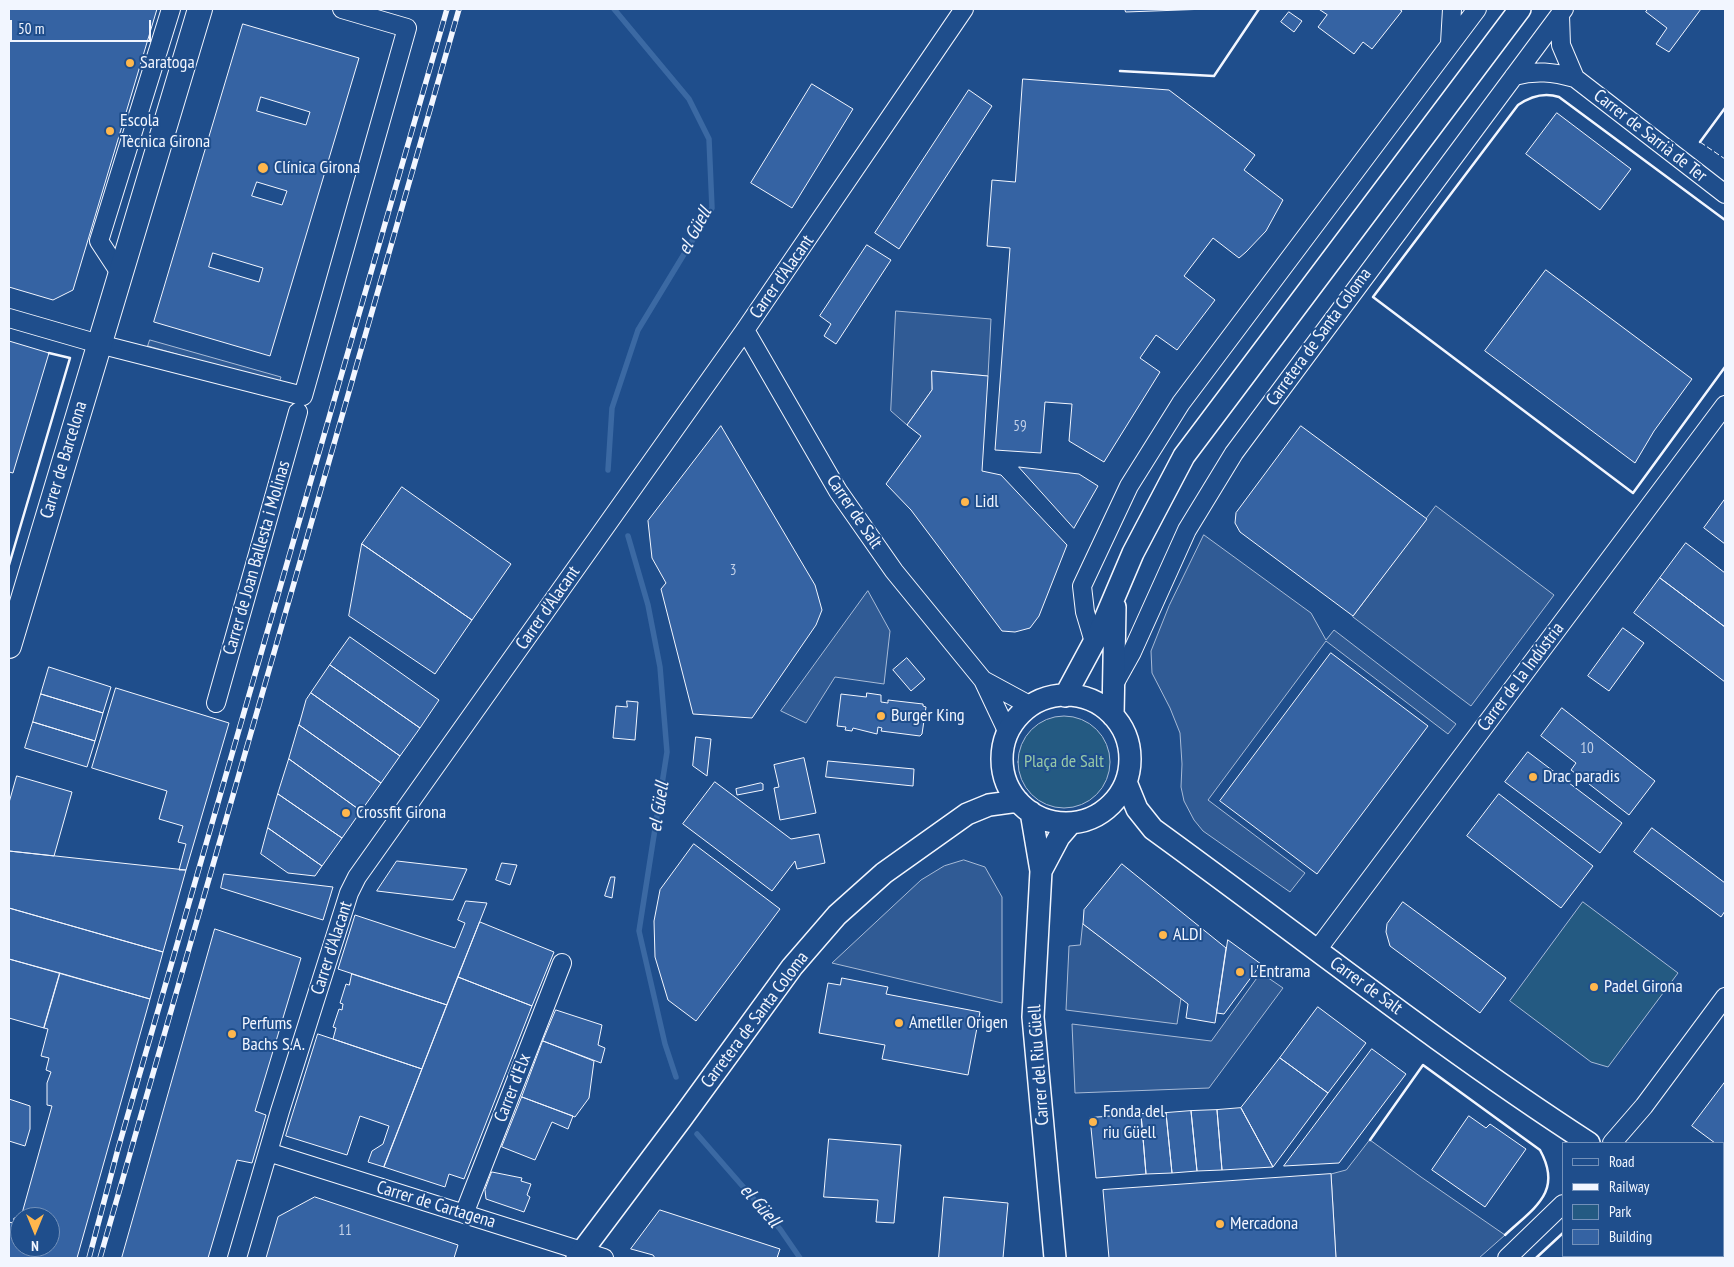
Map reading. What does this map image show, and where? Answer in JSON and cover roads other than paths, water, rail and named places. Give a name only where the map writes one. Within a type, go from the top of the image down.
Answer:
[{"type":"main road","name":"Carrer de Barcelona","points":[[9,646],[200,9]]},
{"type":"street","points":[[120,273],[99,241],[171,9]]},
{"type":"street","name":"Carrer de Joan Ballesta i Molinas","points":[[216,703],[407,28],[342,9]]},
{"type":"street","name":"Carrer d'Alacant","points":[[237,1258],[346,902],[357,877],[745,330],[964,9]]},
{"type":"street","points":[[1450,44],[1452,9]]},
{"type":"street","points":[[1094,642],[1085,612],[1082,586],[1129,486],[1181,403],[1477,9]]},
{"type":"street","name":"Carretera de Santa Coloma","points":[[1065,696],[1115,599],[1133,553],[1184,456],[1520,9]]},
{"type":"street","name":"Carretera de Santa Coloma","points":[[1112,688],[1132,652],[1187,530],[1234,453],[1562,12]]},
{"type":"street","name":"Carrer de Sarrià de Ter","points":[[1562,12],[1561,45],[1569,68],[1575,78],[1725,194]]},
{"type":"street","name":"Carrer de Sarrià de Ter","points":[[1514,76],[1531,72],[1553,72],[1575,78]]},
{"type":"street","points":[[9,318],[301,404]]},
{"type":"street","name":"Carrer de Salt","points":[[745,330],[838,490],[864,530],[954,646],[983,680],[1008,733]]},
{"type":"street","name":"Carrer de la Indústria","points":[[1317,950],[1725,405]]},
{"type":"street","name":"Carretera de Santa Coloma","points":[[1113,716],[1115,599]]},
{"type":"street","name":"Carrer de Salt","points":[[983,680],[1031,706]]},
{"type":"street","points":[[1065,696],[1088,699],[1104,708],[1113,716],[1123,730],[1129,747],[1130,765],[1126,782],[1117,798],[1099,814],[1089,819],[1071,823],[1047,820],[1024,807],[1004,774],[1003,750],[1008,733],[1017,718],[1031,706],[1047,698],[1065,696]]},
{"type":"street","name":"Carretera de Santa Coloma","points":[[580,1255],[682,1118],[756,1014],[792,967],[831,922],[884,873],[967,814],[1004,774]]},
{"type":"street","name":"Carrer de Salt","points":[[1126,782],[1137,809],[1147,823],[1317,950],[1546,1115],[1587,1142]]},
{"type":"street","name":"Carretera de Santa Coloma","points":[[967,814],[989,805],[1024,807]]},
{"type":"street","name":"Carrer del Riu Güell","points":[[1024,807],[1041,871],[1033,1017],[1055,1258]]},
{"type":"street","name":"Carrer de Salt","points":[[1099,814],[1118,815],[1147,823]]},
{"type":"street","name":"Carrer del Riu Güell","points":[[1041,871],[1059,837],[1071,823]]},
{"type":"street","name":"Carrer d'Elx","points":[[464,1214],[562,962]]},
{"type":"street","points":[[1613,1142],[1644,1106],[1725,997]]},
{"type":"street","name":"Carrer de Cartagena","points":[[268,1152],[464,1214],[580,1255],[604,1258]]},
{"type":"street","points":[[1507,1258],[1562,1205]]},
{"type":"waterway","name":"el Güell","points":[[608,470],[612,408],[638,330],[712,208],[709,139],[689,99],[614,9]]},
{"type":"waterway","name":"el Güell","points":[[628,536],[648,605],[660,667],[667,752],[639,931],[665,1044],[676,1077]]},
{"type":"waterway","name":"el Güell","points":[[697,1134],[780,1229],[800,1258]]},
{"type":"railway","points":[[89,1258],[118,1149],[447,9]]},
{"type":"railway","points":[[100,1258],[459,9]]},
{"type":"place","name":"Saratoga","points":[[130,63]]},
{"type":"place","name":"Escola Tècnica Girona","points":[[110,131]]},
{"type":"place","name":"Clínica Girona","points":[[263,168]]},
{"type":"place","name":"Lidl","points":[[965,502]]},
{"type":"place","name":"Burger King","points":[[881,716]]},
{"type":"place","name":"Drac paradis","points":[[1533,777]]},
{"type":"place","name":"Crossfit Girona","points":[[346,813]]},
{"type":"place","name":"ALDI","points":[[1163,935]]},
{"type":"place","name":"L'Entrama","points":[[1240,972]]},
{"type":"place","name":"Padel Girona","points":[[1594,987]]},
{"type":"place","name":"Ametller Origen","points":[[899,1023]]},
{"type":"place","name":"Perfums Bachs S.A.","points":[[232,1034]]},
{"type":"place","name":"Fonda del riu Güell","points":[[1093,1122]]},
{"type":"place","name":"Mercadona","points":[[1220,1224]]},
{"type":"park label","name":"Plaça de Salt","points":[[1064,762]]}]
